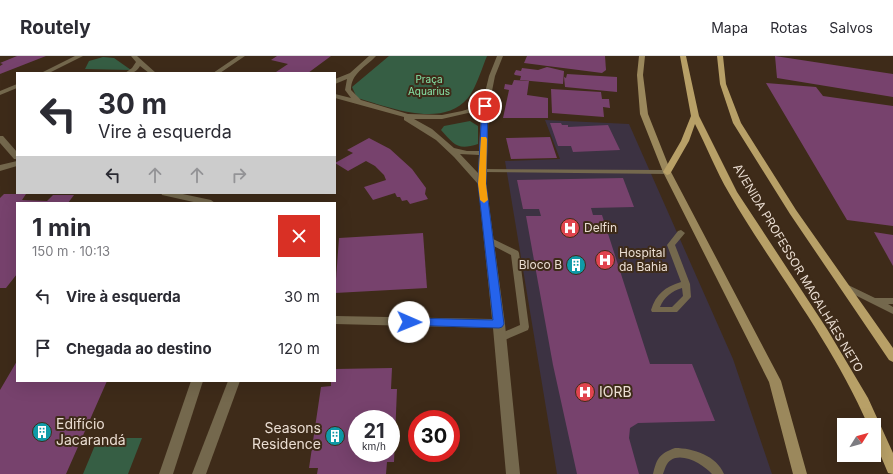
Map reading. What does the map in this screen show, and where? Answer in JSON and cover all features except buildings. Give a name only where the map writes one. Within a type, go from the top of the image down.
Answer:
[{"type":"main road","points":[[642,56],[640,75],[644,114],[667,172],[775,381],[800,474]]},
{"type":"main road","name":"AVENIDA PROFESSOR MAGALHÃES NETO","points":[[683,56],[695,116],[733,192],[823,332],[864,402],[893,468]]},
{"type":"main road","name":"AVENIDA PROFESSOR MAGALHÃES NETO","points":[[720,56],[723,84],[737,123],[792,212],[893,357]]},
{"type":"main road","points":[[667,172],[685,141],[695,116]]},
{"type":"street","points":[[46,72],[80,56]]},
{"type":"street","points":[[134,56],[152,72]]},
{"type":"street","points":[[218,72],[242,56]]},
{"type":"street","points":[[336,82],[352,74],[373,56]]},
{"type":"street","points":[[500,56],[492,76],[485,106],[482,184],[499,324],[513,474]]},
{"type":"street","points":[[130,72],[135,69],[139,62]]},
{"type":"street","points":[[352,74],[348,84],[348,90],[358,101]]},
{"type":"street","points":[[0,93],[16,86]]},
{"type":"street","points":[[336,96],[358,101],[398,114],[418,123],[433,133],[453,150],[482,184]]},
{"type":"street","points":[[398,114],[422,117],[451,116],[485,106]]},
{"type":"street","points":[[0,138],[3,149],[16,156]]},
{"type":"street","points":[[453,150],[467,153],[483,153]]},
{"type":"street","points":[[0,168],[16,163]]},
{"type":"street","points":[[170,194],[206,202]]},
{"type":"street","points":[[336,320],[499,324]]},
{"type":"street","points":[[166,474],[197,382]]},
{"type":"street","points":[[199,474],[234,382]]},
{"type":"lane","points":[[482,171],[667,172]]},
{"type":"lane","points":[[681,233],[671,245],[686,284],[687,297],[674,310],[656,310],[658,300],[672,287],[686,284]]},
{"type":"lane","points":[[489,240],[515,253],[525,327],[500,338]]},
{"type":"lane","points":[[843,286],[893,311]]},
{"type":"lane","points":[[874,301],[893,301]]},
{"type":"lane","points":[[658,474],[661,464],[667,457],[675,453],[685,453],[697,456],[707,462],[719,474]]},
{"type":"shaded area","name":"Hospital da Bahia","points":[[545,120],[629,124],[733,359],[772,474],[557,474],[505,161],[560,159]]},
{"type":"green space","name":"Praça Aquarius","points":[[389,56],[487,56],[468,98],[457,107],[444,112],[430,114],[399,110],[357,98],[352,87]]},
{"type":"green space","points":[[103,57],[114,58],[131,70],[85,69],[89,61]]},
{"type":"green space","points":[[470,121],[478,126],[478,144],[465,147],[456,145],[441,130],[444,126]]},
{"type":"green space","points":[[98,438],[142,438],[128,474],[83,474]]},
{"type":"slow traffic","points":[[483,139],[482,184],[484,200]]},
{"type":"place","name":"Delfin","points":[[570,228]]},
{"type":"place","name":"Hospital da Bahia","points":[[605,260]]},
{"type":"place","name":"Bloco B","points":[[576,265]]},
{"type":"place","name":"IORB","points":[[585,392]]},
{"type":"place","name":"Edifício Jacarandá","points":[[42,432]]},
{"type":"place","name":"Seasons Residence","points":[[335,436]]},
{"type":"route","points":[[409,322],[499,324],[482,184],[485,106]]}]
